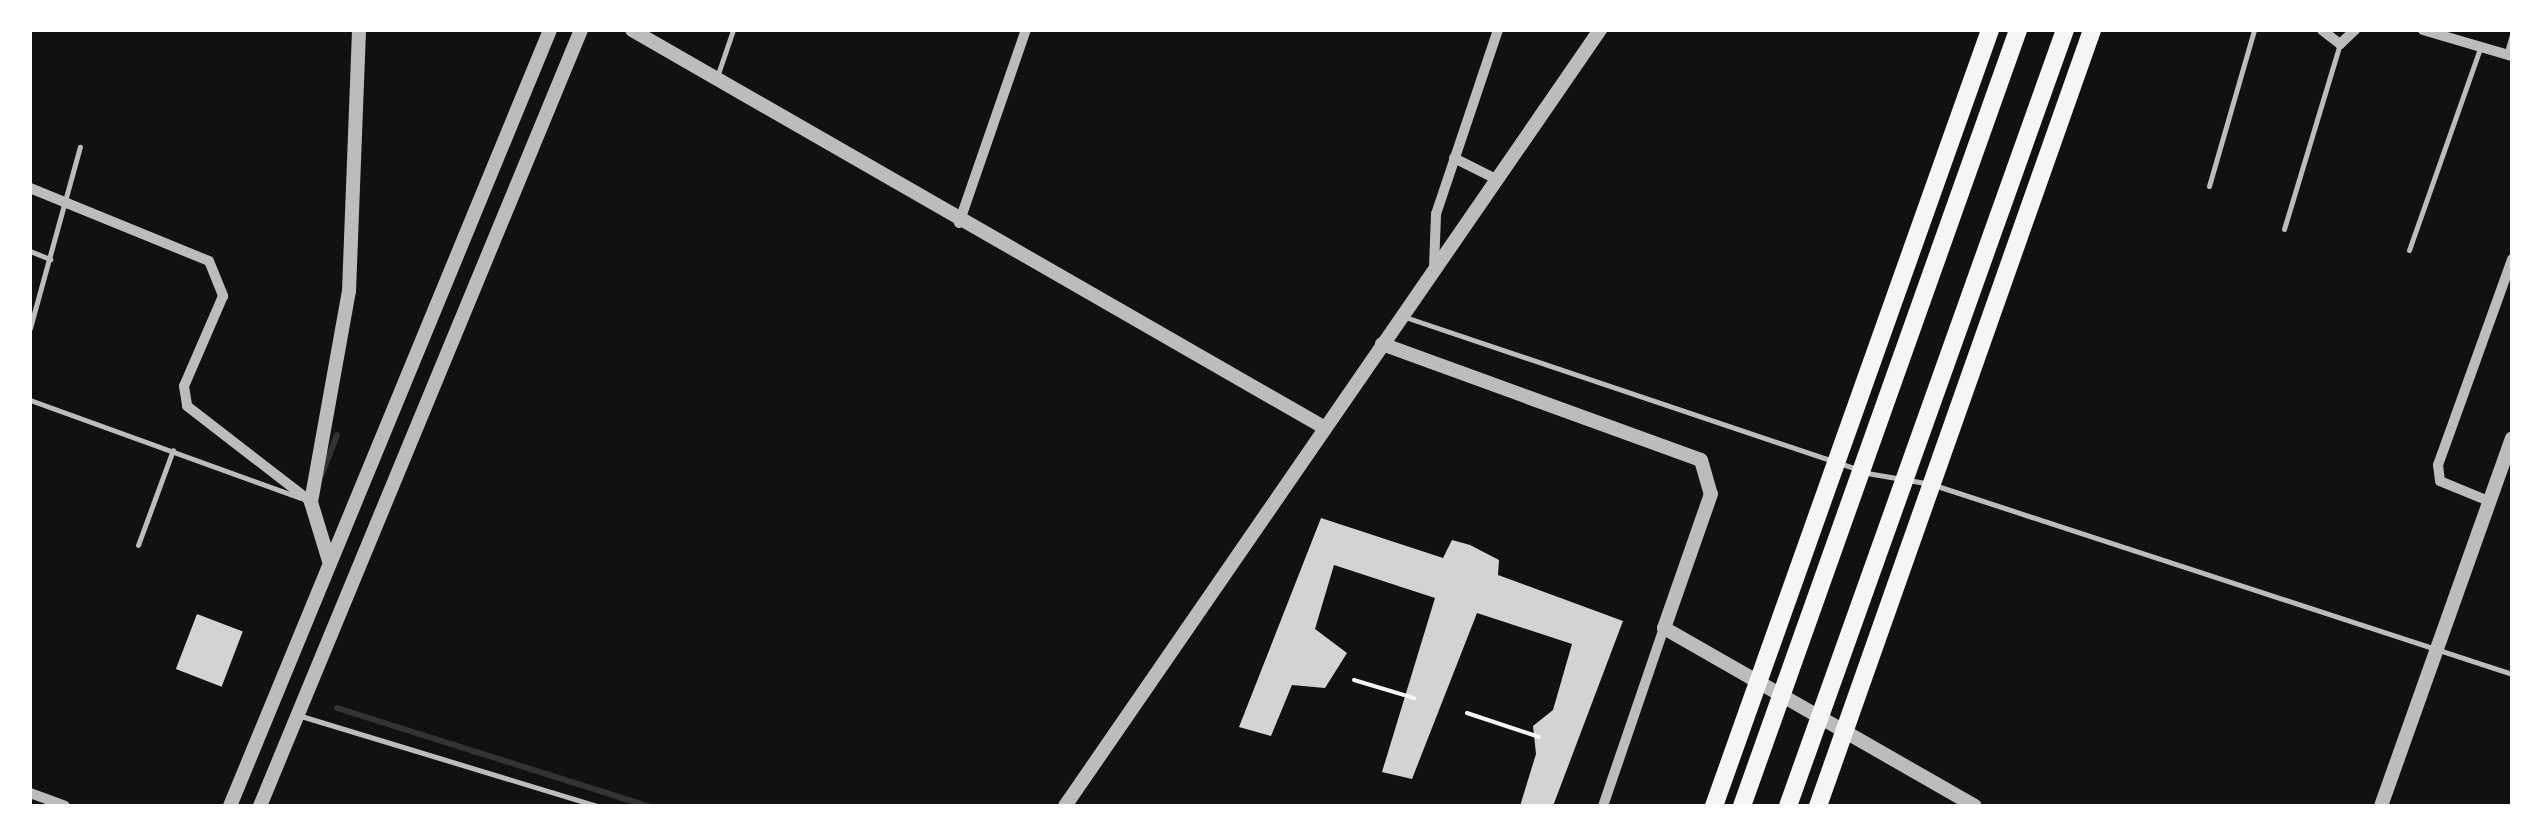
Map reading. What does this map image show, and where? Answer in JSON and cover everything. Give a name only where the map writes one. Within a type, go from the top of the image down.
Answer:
[{"type":"main road","points":[[1714,806],[1990,30]]},
{"type":"main road","points":[[1742,806],[2018,30]]},
{"type":"main road","points":[[1788,806],[2065,30]]},
{"type":"main road","points":[[1818,806],[2092,30]]},
{"type":"street","points":[[330,562],[311,502],[349,291],[358,30]]},
{"type":"street","points":[[230,806],[550,30]]},
{"type":"street","points":[[260,806],[354,570],[581,30]]},
{"type":"street","points":[[632,30],[717,77],[958,224],[1325,428]]},
{"type":"street","points":[[958,224],[1026,30]]},
{"type":"street","points":[[1434,267],[1436,214],[1498,30]]},
{"type":"street","points":[[1065,806],[1494,178],[1600,30]]},
{"type":"street","points":[[2322,30],[2340,44],[2354,30]]},
{"type":"street","points":[[2423,30],[2479,51],[2510,56]]},
{"type":"street","points":[[1454,158],[1494,178]]},
{"type":"street","points":[[30,188],[209,261],[223,296],[184,386],[187,406],[311,502]]},
{"type":"street","points":[[2491,502],[2440,481],[2438,465],[2512,259]]},
{"type":"street","points":[[1382,344],[1701,460],[1711,494],[1603,806]]},
{"type":"street","points":[[2381,806],[2512,439]]},
{"type":"street","points":[[330,562],[354,570]]},
{"type":"street","points":[[1664,628],[1822,712],[1976,806]]},
{"type":"street","points":[[30,793],[65,806]]},
{"type":"lane","points":[[717,77],[733,30]]},
{"type":"lane","points":[[2209,186],[2254,30]]},
{"type":"lane","points":[[2510,56],[2512,35]]},
{"type":"lane","points":[[2284,229],[2340,44]]},
{"type":"lane","points":[[2410,250],[2479,51]]},
{"type":"lane","points":[[30,328],[70,202],[80,147]]},
{"type":"lane","points":[[30,251],[50,259]]},
{"type":"lane","points":[[1401,316],[1862,471],[1904,484],[1931,484],[2512,674]]},
{"type":"lane","points":[[30,400],[311,502]]},
{"type":"lane","points":[[138,545],[173,450]]},
{"type":"lane","points":[[298,715],[598,806]]},
{"type":"path","points":[[1354,680],[1414,698]]},
{"type":"path","points":[[1466,712],[1539,737]]},
{"type":"building","points":[[1321,518],[1443,558],[1452,540],[1470,545],[1499,560],[1498,575],[1623,621],[1553,806],[1520,806],[1536,754],[1533,726],[1553,710],[1572,644],[1477,613],[1412,779],[1382,772],[1435,598],[1334,565],[1315,629],[1347,653],[1325,688],[1292,685],[1271,736],[1239,727]]},
{"type":"building","points":[[197,614],[243,632],[222,687],[176,669]]},
{"type":"waterway","points":[[321,476],[337,435]]},
{"type":"waterway","points":[[337,708],[648,806]]}]
